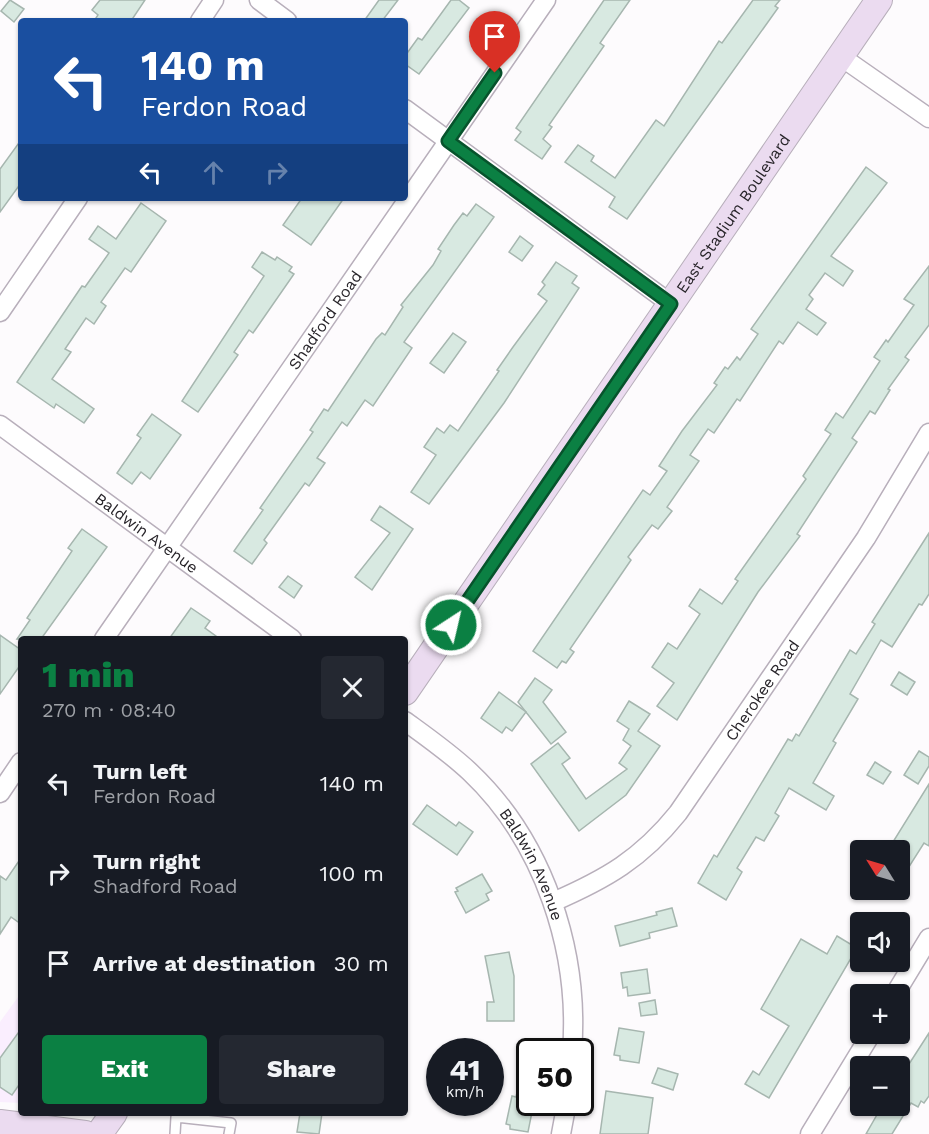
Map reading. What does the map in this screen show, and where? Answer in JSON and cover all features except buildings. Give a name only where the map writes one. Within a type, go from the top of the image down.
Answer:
[{"type":"main road","name":"East Stadium Boulevard","points":[[408,688],[879,0]]},
{"type":"main road","points":[[99,1134],[112,1116]]},
{"type":"main road","points":[[0,1123],[85,1134]]},
{"type":"street","points":[[202,18],[214,0]]},
{"type":"street","points":[[259,0],[283,18]]},
{"type":"street","name":"Shadford Road","points":[[408,199],[546,0]]},
{"type":"street","points":[[840,56],[929,118]]},
{"type":"street","points":[[408,111],[671,304]]},
{"type":"street","points":[[0,312],[76,201]]},
{"type":"street","name":"Shadford Road","points":[[106,636],[406,201]]},
{"type":"street","name":"Baldwin Avenue","points":[[0,425],[167,545],[288,636]]},
{"type":"street","name":"Cherokee Road","points":[[553,902],[602,880],[629,863],[657,839],[678,813],[866,538],[929,433]]},
{"type":"street","name":"Baldwin Avenue","points":[[408,723],[471,773],[508,816],[531,853],[553,902],[572,978],[572,1038]]},
{"type":"street","points":[[0,793],[18,766]]},
{"type":"street","points":[[901,984],[929,938]]},
{"type":"street","points":[[810,1134],[865,1044]]},
{"type":"street","points":[[561,1134],[564,1116]]},
{"type":"lane","points":[[175,1134],[176,1116]]},
{"type":"lane","points":[[195,1116],[232,1118],[230,1134]]},
{"type":"shaded area","points":[[18,997],[18,1103],[0,1102],[0,1022]]},
{"type":"route","points":[[451,625],[671,304],[448,141],[495,73]]}]
